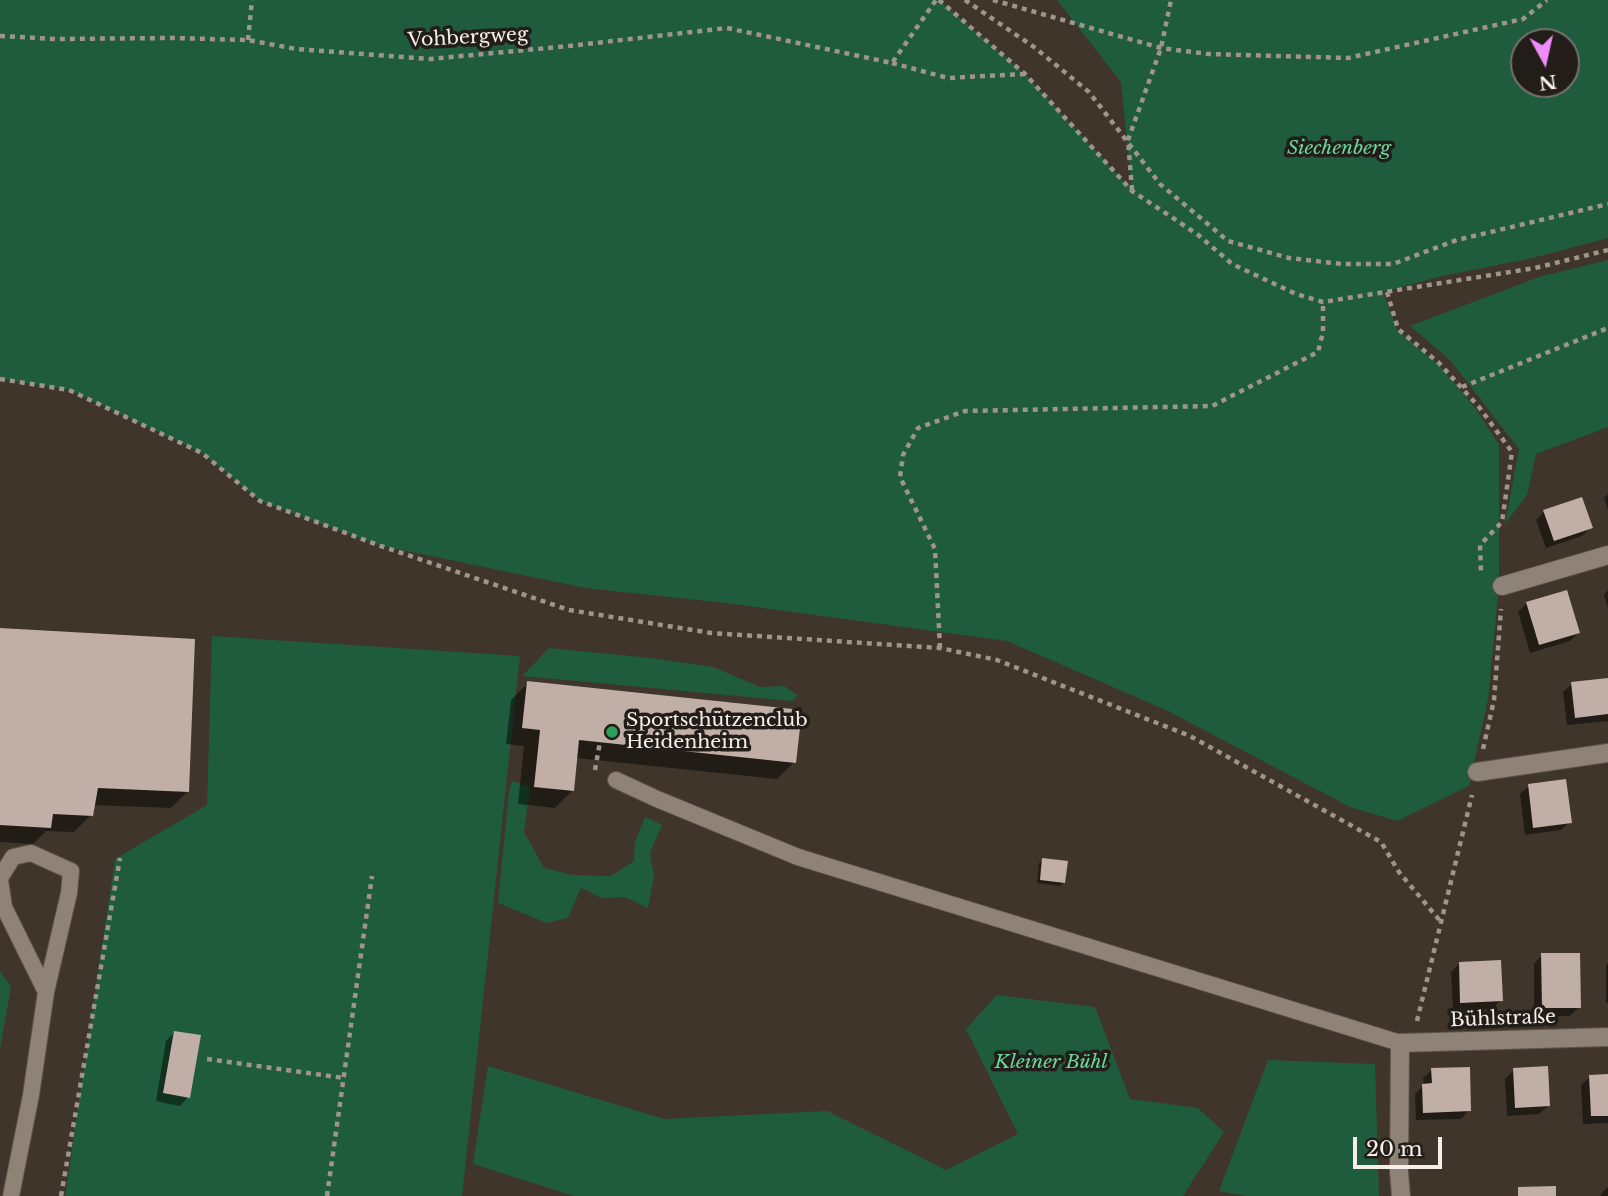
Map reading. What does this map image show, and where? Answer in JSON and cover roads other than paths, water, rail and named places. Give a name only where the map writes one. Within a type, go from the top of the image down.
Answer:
[{"type":"street","points":[[1502,586],[1608,555]]},
{"type":"street","points":[[1477,772],[1608,753]]},
{"type":"street","name":"Bühlstraße","points":[[1400,1043],[1608,1037]]},
{"type":"street","points":[[1400,1043],[1401,1196]]},
{"type":"lane","points":[[616,780],[798,857],[1400,1043]]},
{"type":"lane","points":[[11,1196],[32,1095],[46,992],[69,893],[71,871],[31,853],[13,857],[0,879],[4,907],[46,992]]},
{"type":"place","name":"Sportschützenclub Heidenheim","points":[[612,732]]},
{"type":"park label","name":"Siechenberg","points":[[1339,149]]},
{"type":"park label","name":"Kleiner Bühl","points":[[1051,1063]]}]
